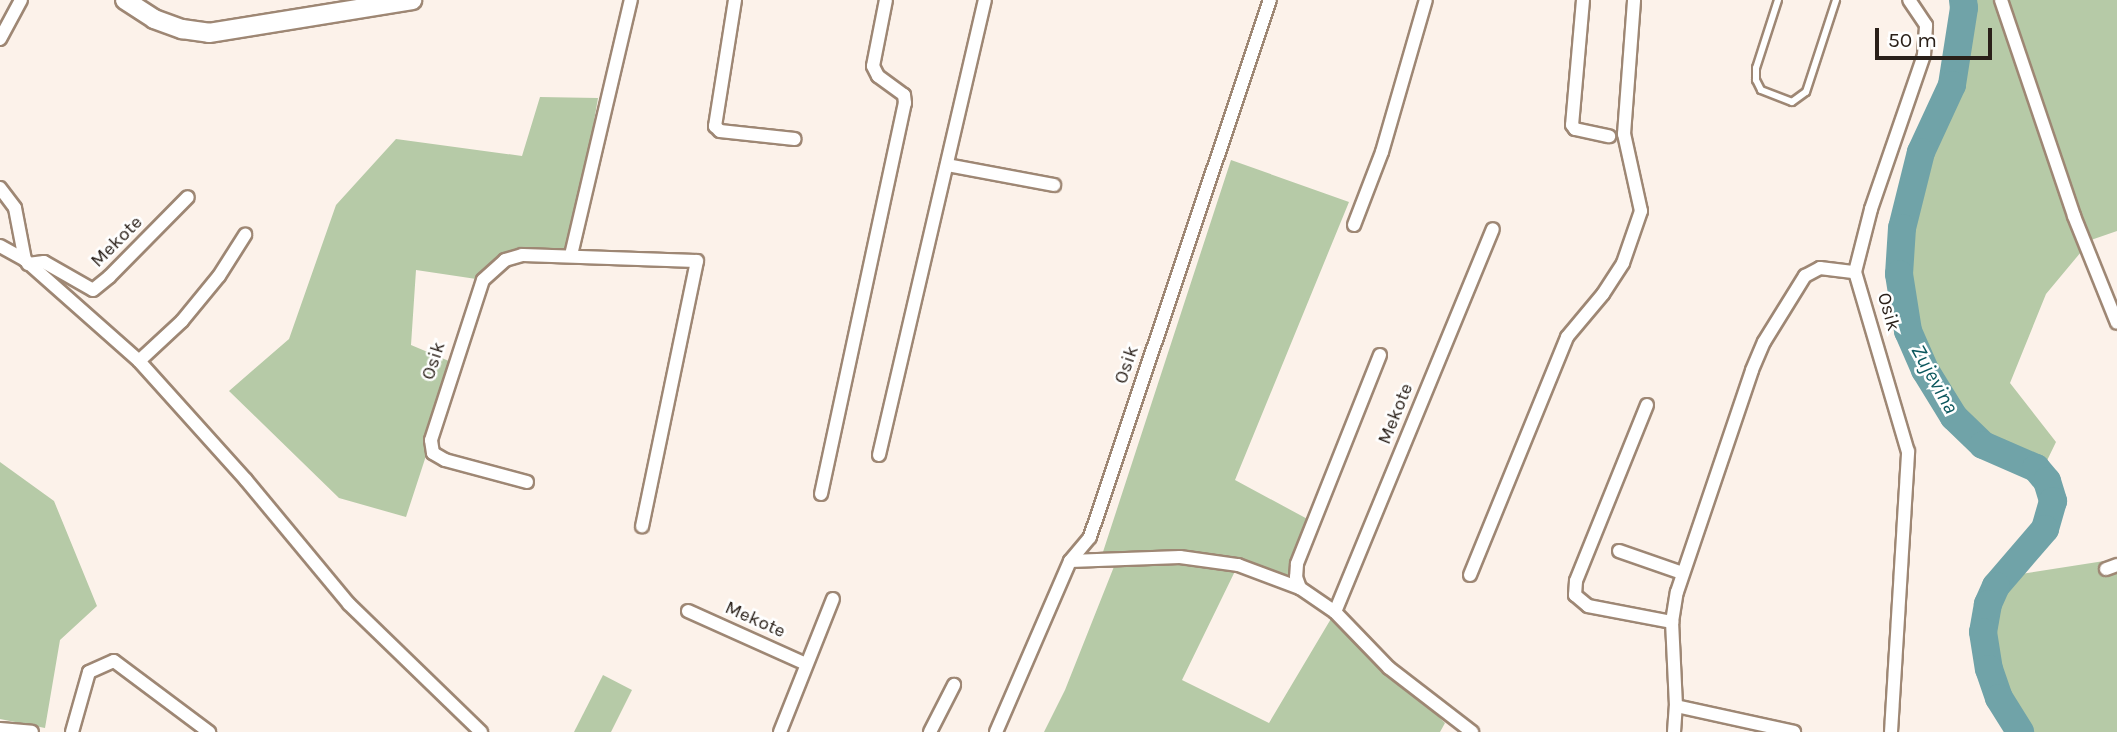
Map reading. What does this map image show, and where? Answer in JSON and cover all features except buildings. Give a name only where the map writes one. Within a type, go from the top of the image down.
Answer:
[{"type":"main road","points":[[125,0],[154,19],[182,29],[209,33],[412,0]]},
{"type":"street","points":[[0,39],[20,0]]},
{"type":"street","points":[[571,255],[631,0]]},
{"type":"street","points":[[735,0],[715,126],[720,131],[795,139]]},
{"type":"street","points":[[821,494],[905,103],[904,94],[878,76],[873,66],[886,0]]},
{"type":"street","points":[[879,455],[985,0]]},
{"type":"street","name":"Osik","points":[[996,732],[1070,561],[1090,537],[1270,0]]},
{"type":"street","points":[[1354,225],[1382,152],[1426,0]]},
{"type":"street","points":[[1583,0],[1572,125],[1575,129],[1609,136]]},
{"type":"street","points":[[1470,575],[1567,337],[1603,294],[1623,263],[1641,211],[1624,134],[1634,0]]},
{"type":"street","points":[[1674,732],[1676,706],[1672,622],[1682,573],[1732,423],[1771,330],[1805,276],[1812,271],[1821,268],[1855,272],[1871,209],[1924,55],[1926,25],[1909,0]]},
{"type":"street","points":[[2001,0],[2074,216],[2117,323]]},
{"type":"street","points":[[947,165],[1054,185]]},
{"type":"street","points":[[0,188],[15,208],[26,262]]},
{"type":"street","name":"Mekote","points":[[26,262],[44,262],[93,290],[188,197]]},
{"type":"street","name":"Mekote","points":[[1335,612],[1493,229]]},
{"type":"street","points":[[139,361],[181,321],[212,285],[245,235]]},
{"type":"street","points":[[0,246],[26,262],[139,361],[246,480],[349,604],[481,732]]},
{"type":"street","name":"Osik","points":[[527,482],[445,460],[433,453],[431,440],[483,280],[505,260],[522,255],[697,261],[642,526]]},
{"type":"street","name":"Osik","points":[[1855,272],[1908,452],[1891,732]]},
{"type":"street","name":"Mekote","points":[[1300,588],[1296,578],[1297,564],[1380,355]]},
{"type":"street","points":[[1647,405],[1576,581],[1575,595],[1588,606],[1672,622]]},
{"type":"street","points":[[1619,551],[1682,573]]},
{"type":"street","points":[[1070,561],[1180,557],[1238,565],[1300,588],[1335,612],[1389,668],[1472,732]]},
{"type":"street","points":[[780,732],[833,599]]},
{"type":"street","name":"Mekote","points":[[688,611],[806,664]]},
{"type":"street","points":[[72,732],[89,673],[114,661],[209,732]]},
{"type":"street","points":[[930,732],[954,685]]},
{"type":"street","points":[[1676,706],[1794,732]]},
{"type":"street","points":[[0,729],[32,732]]},
{"type":"lane","points":[[1778,0],[1756,68],[1756,80],[1761,90],[1792,102],[1806,92],[1836,0]]},
{"type":"green space","points":[[1956,0],[2117,0],[2117,231],[2091,240],[2046,294],[2010,383],[2056,442],[2039,477],[1970,440],[1940,409],[1906,344],[1897,307],[1892,277],[1894,218],[1909,159],[1947,74],[1957,34]]},
{"type":"green space","points":[[540,97],[598,98],[571,255],[522,255],[483,280],[416,270],[411,345],[456,364],[406,517],[339,498],[229,391],[289,339],[336,205],[396,139],[522,156]]},
{"type":"green space","points":[[1231,160],[1349,202],[1235,480],[1313,522],[1300,588],[1238,565],[1182,680],[1269,723],[1335,612],[1445,723],[1440,732],[1044,732],[1065,690],[1117,559],[1101,558]]},
{"type":"green space","points":[[0,462],[54,501],[97,606],[60,640],[45,728],[0,719]]},
{"type":"green space","points":[[2117,559],[2117,732],[2013,732],[1988,686],[1979,649],[1979,621],[1984,598],[1995,578]]},
{"type":"green space","points":[[603,675],[632,690],[611,732],[574,732]]},
{"type":"waterway","name":"Zujevina","points":[[1963,0],[1952,85],[1921,152],[1902,228],[1899,274],[1908,331],[1925,370],[1954,417],[1983,445],[2036,468],[2047,481],[2053,501],[2045,529],[1996,586],[1988,604],[1983,632],[1989,669],[1999,698],[2020,732]]}]
